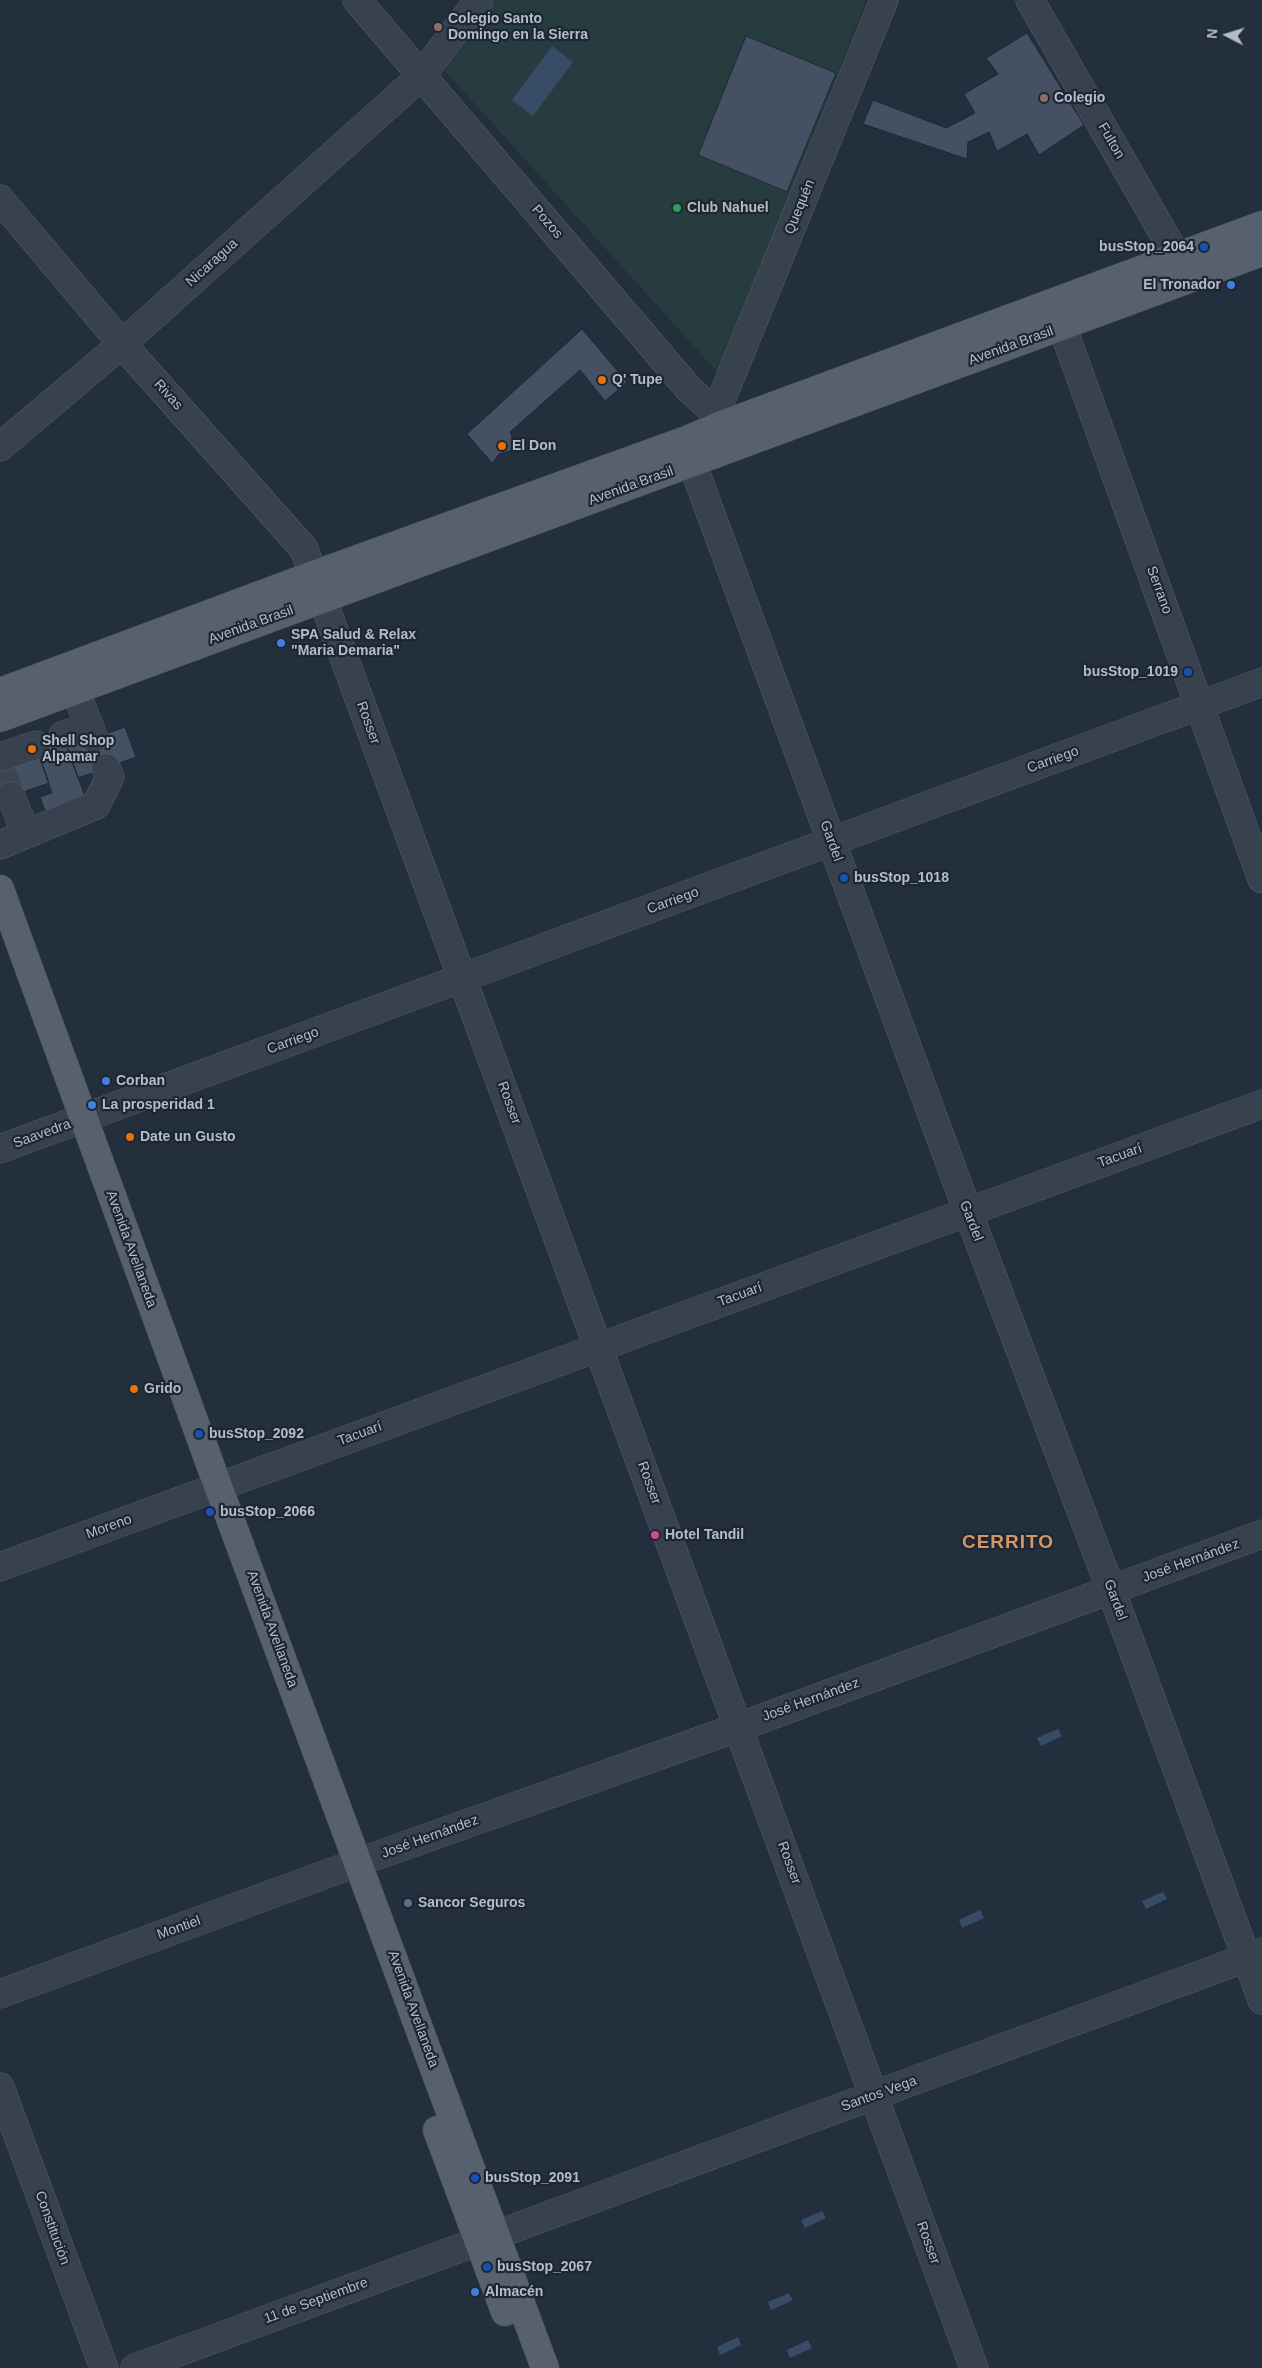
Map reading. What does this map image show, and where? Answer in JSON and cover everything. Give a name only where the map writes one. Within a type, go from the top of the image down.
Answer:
[{"type":"main road","name":"Avenida Brasil","points":[[1058,315],[1177,257],[1262,225]]},
{"type":"main road","name":"Avenida Brasil","points":[[0,692],[317,587],[688,452],[720,430],[1058,315],[1262,252]]},
{"type":"main road","name":"Avenida Brasil","points":[[0,718],[75,690],[317,587]]},
{"type":"main road","name":"Avenida Avellaneda","points":[[0,889],[76,1121],[487,2238],[526,2368]]},
{"type":"main road","name":"Avenida Avellaneda","points":[[0,943],[76,1121]]},
{"type":"main road","name":"Avenida Avellaneda","points":[[487,2238],[546,2368]]},
{"type":"street","name":"Pozos","points":[[357,0],[689,389],[720,430]]},
{"type":"street","name":"Nicaragua","points":[[0,447],[122,344],[421,76],[479,0]]},
{"type":"street","name":"Quequén","points":[[720,430],[884,0]]},
{"type":"street","name":"Fulton","points":[[1030,0],[1177,257]]},
{"type":"street","name":"Rivas","points":[[0,199],[122,344],[300,543],[317,587]]},
{"type":"street","name":"Serrano","points":[[1058,315],[1201,705],[1262,878]]},
{"type":"street","name":"Gardel","points":[[688,452],[968,1212],[1111,1590],[1254,1955],[1262,2000]]},
{"type":"street","name":"Rosser","points":[[317,587],[599,1346],[974,2368]]},
{"type":"street","name":"Carriego","points":[[76,1121],[1262,682]]},
{"type":"street","points":[[63,736],[91,732],[75,690]]},
{"type":"street","points":[[0,765],[36,745]]},
{"type":"street","points":[[0,844],[96,805],[110,777],[106,768]]},
{"type":"street","points":[[11,796],[26,834]]},
{"type":"street","name":"Tacuarí","points":[[211,1489],[1262,1104]]},
{"type":"street","name":"Saavedra","points":[[0,1149],[76,1121]]},
{"type":"street","name":"Moreno","points":[[0,1567],[211,1489]]},
{"type":"street","name":"José Hernández","points":[[350,1865],[739,1727],[1262,1534]]},
{"type":"street","name":"Montiel","points":[[0,1994],[350,1865]]},
{"type":"street","name":"Santos Vega","points":[[487,2238],[1254,1955]]},
{"type":"street","name":"Constitución","points":[[0,2087],[104,2368]]},
{"type":"street","name":"11 de Septiembre","points":[[135,2368],[487,2238]]},
{"type":"green space","name":"Club Nahuel","points":[[495,0],[866,0],[719,374],[445,71]]},
{"type":"water","points":[[552,46],[573,62],[533,116],[512,100]]},
{"type":"water","points":[[1058,1729],[1062,1736],[1041,1746],[1037,1738]]},
{"type":"water","points":[[1163,1892],[1167,1899],[1146,1909],[1142,1901]]},
{"type":"water","points":[[980,1910],[984,1918],[962,1928],[959,1920]]},
{"type":"water","points":[[822,2211],[826,2218],[805,2228],[801,2220]]},
{"type":"water","points":[[789,2293],[793,2300],[771,2310],[768,2302]]},
{"type":"water","points":[[738,2337],[741,2345],[720,2355],[717,2347]]},
{"type":"water","points":[[808,2340],[812,2348],[790,2358],[787,2350]]},
{"type":"building","points":[[1027,33],[1084,125],[1039,155],[1027,134],[997,151],[989,132],[968,142],[967,159],[863,124],[873,100],[946,128],[975,113],[964,94],[998,74],[986,58]]},
{"type":"building","points":[[746,36],[836,73],[787,192],[698,155]]},
{"type":"building","points":[[582,329],[627,382],[605,401],[580,370],[510,432],[517,449],[499,454],[492,463],[467,434]]},
{"type":"building","points":[[125,727],[136,757],[78,778],[67,748]]},
{"type":"building","points":[[61,729],[85,797],[45,811],[40,797],[52,793],[33,738]]},
{"type":"building","points":[[39,756],[49,783],[0,800],[0,770]]},
{"type":"tunnel","points":[[1,769],[11,796]]},
{"type":"place","name":"Colegio Santo Domingo en la Sierra","points":[[438,27]]},
{"type":"place","name":"Colegio","points":[[1044,98]]},
{"type":"place","name":"Club Nahuel","points":[[677,208]]},
{"type":"place","name":"busStop_2064","points":[[1204,247]]},
{"type":"place","name":"El Tronador","points":[[1231,285]]},
{"type":"place","name":"Q' Tupe","points":[[602,380]]},
{"type":"place","name":"El Don","points":[[502,446]]},
{"type":"place","name":"SPA Salud & Relax \"Maria Demaria\"","points":[[281,643]]},
{"type":"place","name":"busStop_1019","points":[[1188,672]]},
{"type":"place","name":"Shell Shop Alpamar","points":[[32,749]]},
{"type":"place","name":"busStop_1018","points":[[844,878]]},
{"type":"place","name":"Corban","points":[[106,1081]]},
{"type":"place","name":"La prosperidad 1","points":[[92,1105]]},
{"type":"place","name":"Date un Gusto","points":[[130,1137]]},
{"type":"place","name":"Grido","points":[[134,1389]]},
{"type":"place","name":"busStop_2092","points":[[199,1434]]},
{"type":"place","name":"busStop_2066","points":[[210,1512]]},
{"type":"place","name":"Hotel Tandil","points":[[655,1535]]},
{"type":"place","name":"Sancor Seguros","points":[[408,1903]]},
{"type":"place","name":"busStop_2091","points":[[475,2178]]},
{"type":"place","name":"busStop_2067","points":[[487,2267]]},
{"type":"place","name":"Almacén","points":[[475,2292]]},
{"type":"district","name":"CERRITO","points":[[1008,1543]]}]
